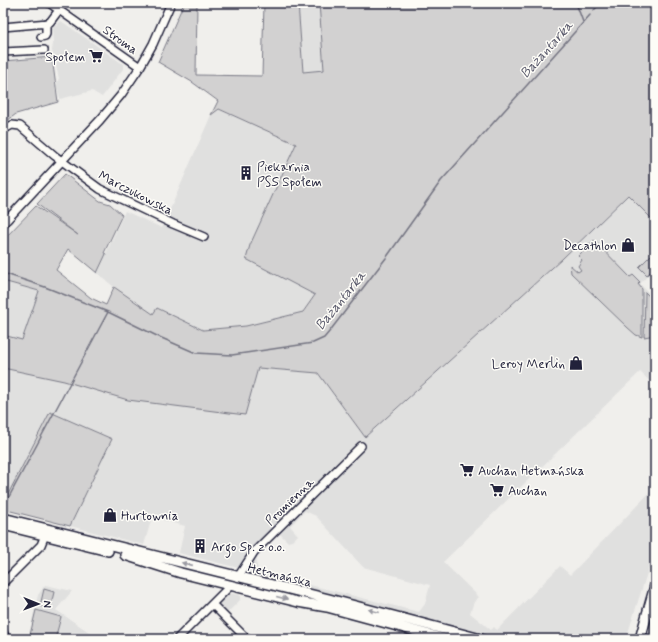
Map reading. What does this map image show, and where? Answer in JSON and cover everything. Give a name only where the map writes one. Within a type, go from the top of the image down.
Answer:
[{"type":"main road","name":"Hetmańska","points":[[3,518],[481,639]]},
{"type":"main road","name":"Hetmańska","points":[[3,525],[133,557],[201,578],[327,607],[445,639]]},
{"type":"main road","points":[[201,578],[205,572],[202,568]]},
{"type":"main road","points":[[231,585],[238,577]]},
{"type":"main road","points":[[262,593],[260,586],[264,583]]},
{"type":"main road","points":[[640,639],[655,586]]},
{"type":"street","name":"Stroma","points":[[49,3],[140,67]]},
{"type":"street","points":[[3,224],[112,106],[140,67],[159,32],[171,3]]},
{"type":"street","points":[[3,27],[46,24],[50,22],[60,10]]},
{"type":"street","points":[[41,37],[45,36],[46,34],[46,24]]},
{"type":"street","points":[[3,52],[44,50]]},
{"type":"street","name":"Marczukowska","points":[[3,130],[12,125],[20,126],[62,161],[108,194],[204,237]]},
{"type":"street","name":"Promienna","points":[[238,577],[254,552],[361,446]]},
{"type":"street","points":[[3,583],[41,545],[45,535]]},
{"type":"street","points":[[176,639],[231,585]]},
{"type":"street","points":[[212,604],[247,639]]},
{"type":"street","points":[[3,632],[6,639]]},
{"type":"shaded area","points":[[184,3],[197,3],[196,75],[262,76],[264,3],[298,3],[303,72],[324,70],[319,3],[655,3],[655,222],[628,195],[562,259],[365,437],[318,373],[258,368],[245,415],[128,400],[64,381],[3,368],[3,335],[22,340],[39,291],[3,281],[3,240],[36,206],[78,235],[37,204],[65,174],[100,201],[110,204],[122,215],[104,253],[106,254],[97,273],[68,249],[56,270],[91,298],[106,305],[114,287],[153,314],[157,308],[203,330],[246,326],[303,312],[315,295],[246,259],[250,245],[296,144],[219,109],[211,115],[218,101],[192,82],[158,62]]},
{"type":"shaded area","points":[[298,3],[319,3],[324,70],[303,72]]},
{"type":"shaded area","points":[[61,21],[123,64],[123,69],[102,97],[92,91],[60,99],[56,85],[59,78],[52,51],[52,29]]},
{"type":"shaded area","points":[[52,57],[58,102],[16,114],[3,124],[3,61]]},
{"type":"shaded area","points":[[219,109],[296,144],[250,245],[315,295],[303,312],[246,326],[203,330],[157,308],[153,314],[114,287],[97,273],[125,211],[162,228],[211,115]]},
{"type":"shaded area","points":[[628,195],[655,222],[655,268],[640,284],[655,299],[655,386],[640,372],[443,562],[479,597],[474,602],[470,613],[491,630],[494,627],[497,630],[560,566],[570,575],[655,487],[655,548],[626,639],[503,639],[403,615],[235,567],[179,553],[185,526],[152,517],[144,545],[70,526],[112,439],[50,412],[3,504],[3,368],[245,414],[258,368],[318,373],[365,437],[562,259]],"holes":[[[305,511],[316,516],[363,567],[430,585],[425,604],[419,612],[261,573],[256,563],[257,556],[280,534],[288,542],[292,541],[298,535],[290,526]]]},
{"type":"shaded area","points":[[594,240],[630,277],[633,275],[640,282],[638,284],[642,289],[642,337],[636,335],[627,327],[571,273],[570,265],[578,272],[581,270],[578,266],[582,260],[578,256]]},
{"type":"shaded area","points":[[651,255],[655,259],[655,267],[647,275],[639,267]]},
{"type":"shaded area","points":[[3,281],[39,291],[22,341],[3,335]]},
{"type":"shaded area","points":[[645,292],[655,302],[655,335],[644,337]]},
{"type":"shaded area","points":[[50,412],[112,439],[70,526],[3,509],[3,504]]},
{"type":"shaded area","points":[[45,585],[72,591],[56,610],[92,634],[87,639],[28,639],[38,595]]},
{"type":"shaded area","points":[[44,589],[54,592],[50,609],[40,606]]},
{"type":"shaded area","points":[[229,593],[240,595],[240,600],[227,613],[218,604]]},
{"type":"shaded area","points":[[655,602],[655,639],[644,639]]},
{"type":"shaded area","points":[[36,610],[61,617],[55,639],[29,639]]},
{"type":"waterway","points":[[576,3],[583,22]]},
{"type":"waterway","name":"Bażantarka","points":[[594,10],[601,3]]},
{"type":"waterway","name":"Bażantarka","points":[[3,273],[45,287],[108,312],[196,353],[232,355],[313,343],[324,338],[329,332],[386,258],[441,181],[590,15]]},
{"type":"waterway","points":[[3,508],[108,312]]},
{"type":"place","name":"Społem","points":[[96,56]]},
{"type":"place","name":"Piekarnia PSS Społem","points":[[246,173]]},
{"type":"place","name":"Decathlon","points":[[628,245]]},
{"type":"place","name":"Leroy Merlin","points":[[576,363]]},
{"type":"place","name":"Auchan Hetmańska","points":[[467,470]]},
{"type":"place","name":"Auchan","points":[[497,490]]},
{"type":"place","name":"Hurtownia","points":[[110,515]]},
{"type":"place","name":"Argo Sp. z o.o.","points":[[200,546]]}]
